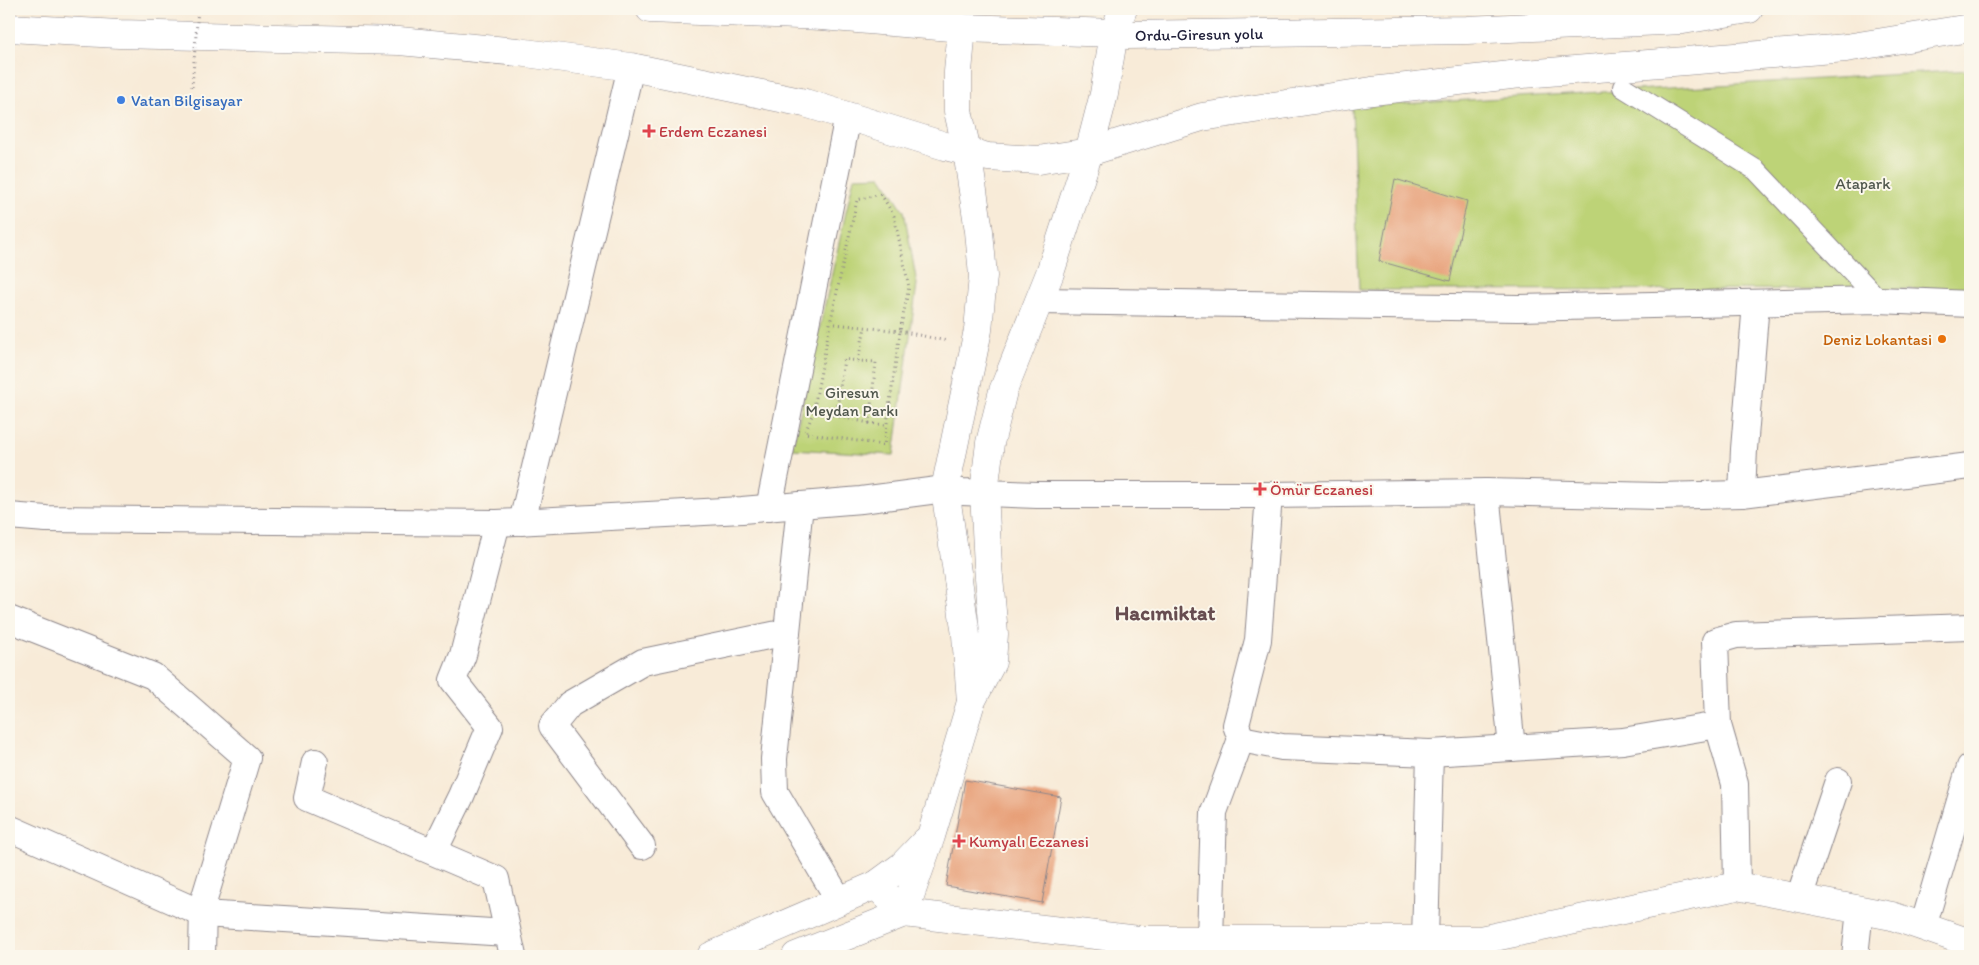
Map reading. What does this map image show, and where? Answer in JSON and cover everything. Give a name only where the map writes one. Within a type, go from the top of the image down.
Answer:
[{"type":"main road","name":"Ordu-Giresun yolu","points":[[650,9],[822,16],[1118,21],[1127,35],[1476,29],[1683,20],[1749,9]]},
{"type":"main road","points":[[959,19],[958,111],[967,151],[979,231],[983,276],[974,346],[945,489],[966,635],[971,702]]},
{"type":"main road","points":[[904,914],[971,702],[992,662],[994,634],[984,492],[990,443],[1002,391],[1050,273],[1089,152],[1104,94],[1118,21]]},
{"type":"main road","points":[[9,28],[119,34],[399,41],[518,52],[631,68],[805,103],[944,146],[988,157],[1038,160],[1089,152],[1202,117],[1372,91],[1511,75],[1846,48],[1970,28]]},
{"type":"main road","points":[[711,956],[876,885],[902,866],[930,836]]},
{"type":"main road","points":[[876,885],[904,914]]},
{"type":"main road","points":[[796,956],[904,914],[1139,948],[1210,940],[1480,940],[1737,886],[1892,916],[1970,942]]},
{"type":"street","points":[[434,851],[461,796],[490,727],[453,680],[509,522],[631,68]]},
{"type":"street","points":[[1624,87],[1756,170],[1879,300]]},
{"type":"street","points":[[769,508],[848,116]]},
{"type":"street","points":[[1039,301],[1518,308],[1879,300],[1970,304]]},
{"type":"street","points":[[1742,494],[1756,303]]},
{"type":"street","points":[[9,516],[46,519],[509,522],[769,508],[945,489],[1037,495],[1270,495],[1486,492],[1659,496],[1742,494],[1970,466]]},
{"type":"street","points":[[1486,492],[1512,748]]},
{"type":"street","points":[[1210,940],[1214,812],[1241,739],[1236,725],[1258,640],[1270,495]]},
{"type":"street","points":[[800,505],[774,759],[775,792],[839,900]]},
{"type":"street","points":[[9,619],[153,676],[248,758],[203,903],[202,956]]},
{"type":"street","points":[[1737,886],[1735,784],[1718,726],[1715,641],[1736,635],[1970,627]]},
{"type":"street","points":[[642,846],[552,726],[570,704],[643,662],[787,632]]},
{"type":"street","points":[[1241,739],[1282,747],[1430,753],[1623,741],[1718,726]]},
{"type":"street","points":[[1425,940],[1430,753]]},
{"type":"street","points":[[9,828],[203,914],[510,944],[496,878],[307,798],[315,762]]},
{"type":"street","points":[[1923,927],[1970,766]]},
{"type":"street","points":[[1798,898],[1838,781]]},
{"type":"street","points":[[1855,956],[1860,910]]},
{"type":"path","points":[[192,87],[198,9]]},
{"type":"path","points":[[881,194],[894,216],[909,287],[900,331],[884,445],[805,434],[813,413],[857,200],[881,194]]},
{"type":"path","points":[[830,324],[900,331],[974,346]]},
{"type":"path","points":[[858,361],[865,327]]},
{"type":"path","points":[[836,416],[844,359],[876,362],[869,423]]},
{"type":"path","points":[[813,413],[886,425]]},
{"type":"green space","name":"Atapark","points":[[1970,70],[1970,289],[1359,290],[1352,107]]},
{"type":"green space","name":"Giresun Meydan Parkı","points":[[881,176],[904,211],[917,284],[894,455],[792,449],[854,177]]},
{"type":"building","points":[[1395,179],[1467,201],[1450,281],[1379,261]]},
{"type":"building","points":[[965,780],[1061,797],[1042,903],[946,886]]},
{"type":"place","name":"Vatan Bilgisayar","points":[[121,100]]},
{"type":"place","name":"Erdem Eczanesi","points":[[649,131]]},
{"type":"place","name":"Deniz Lokantasi","points":[[1942,339]]},
{"type":"place","name":"Ömür Eczanesi","points":[[1260,489]]},
{"type":"place","name":"Kumyalı Eczanesi","points":[[959,841]]},
{"type":"district","name":"Hacımiktat","points":[[1165,613]]}]
